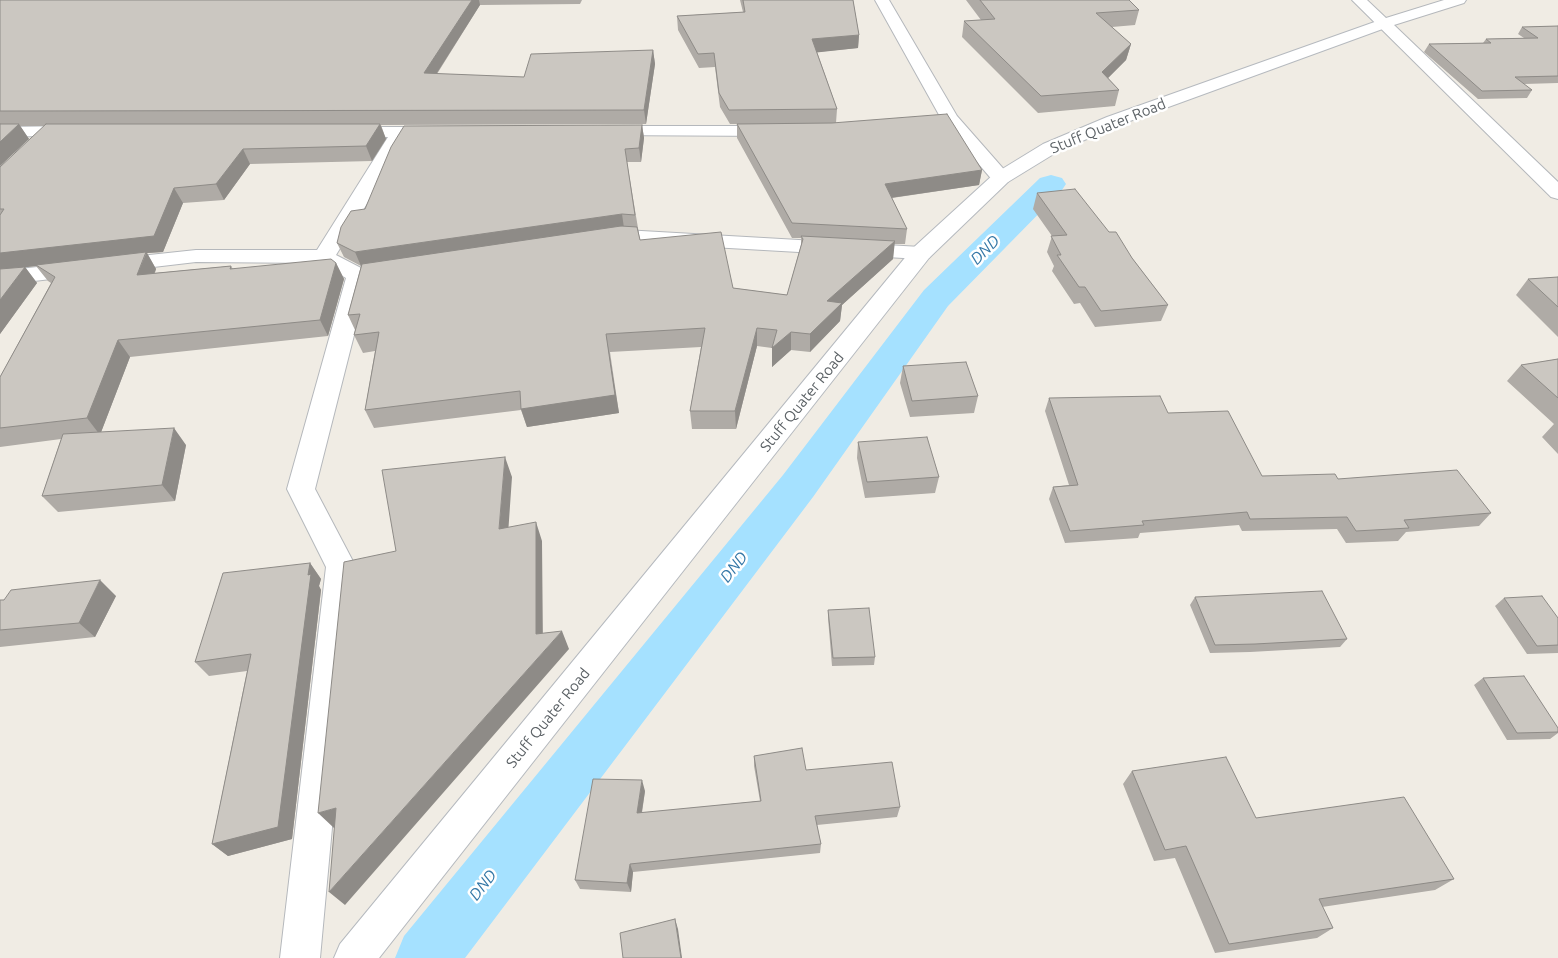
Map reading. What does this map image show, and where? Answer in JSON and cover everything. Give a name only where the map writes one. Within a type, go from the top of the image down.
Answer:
[{"type":"street","points":[[882,0],[949,118],[1000,178]]},
{"type":"street","points":[[1359,0],[1558,193]]},
{"type":"street","name":"Stuff Quater Road","points":[[354,958],[921,253],[1000,178],[1050,148],[1113,121],[1383,24],[1459,0]]},
{"type":"street","points":[[930,120],[949,118]]},
{"type":"street","points":[[32,149],[51,131]]},
{"type":"street","points":[[0,132],[91,131]]},
{"type":"street","points":[[586,131],[792,131]]},
{"type":"street","points":[[331,132],[450,132]]},
{"type":"street","points":[[324,257],[401,132]]},
{"type":"street","points":[[584,241],[624,236],[921,253]]},
{"type":"street","points":[[0,278],[196,256],[324,257],[358,275],[417,266]]},
{"type":"street","points":[[300,958],[341,567],[301,489],[358,275]]},
{"type":"building","points":[[0,0],[472,0],[424,73],[524,77],[531,54],[653,50],[644,110],[0,111]]},
{"type":"building","points":[[743,0],[853,0],[859,35],[812,39],[837,109],[729,110],[719,93],[714,53],[698,54],[677,16],[745,12]]},
{"type":"building","points":[[980,0],[1129,0],[1139,10],[1096,13],[1131,44],[1102,72],[1119,90],[1041,96],[964,21],[995,19]]},
{"type":"building","points":[[1558,26],[1558,76],[1515,77],[1532,90],[1482,91],[1429,44],[1491,43],[1486,39],[1538,38],[1522,27]]},
{"type":"building","points":[[947,114],[982,170],[885,184],[907,229],[792,223],[737,124],[832,123]]},
{"type":"building","points":[[0,124],[19,124],[0,142]]},
{"type":"building","points":[[46,124],[380,124],[366,146],[243,149],[216,184],[174,188],[154,236],[0,253],[0,215],[4,209],[0,209],[0,167]]},
{"type":"building","points":[[642,125],[639,148],[625,149],[635,215],[622,214],[355,252],[337,243],[341,227],[351,211],[365,209],[391,147],[404,126]]},
{"type":"building","points":[[1075,189],[1109,232],[1116,232],[1132,258],[1168,305],[1101,311],[1085,287],[1079,287],[1057,255],[1061,255],[1051,236],[1067,235],[1037,193]]},
{"type":"building","points":[[621,226],[637,227],[640,240],[721,232],[733,288],[787,295],[803,239],[801,236],[895,241],[827,301],[842,303],[810,334],[791,332],[772,348],[777,330],[757,328],[735,411],[690,411],[705,328],[606,334],[615,395],[521,409],[520,391],[365,410],[379,332],[354,335],[360,314],[348,315],[362,264]]},
{"type":"building","points":[[146,252],[137,275],[231,266],[230,269],[331,259],[336,263],[320,320],[118,340],[87,418],[0,428],[0,377],[55,277],[36,265]]},
{"type":"building","points":[[25,267],[0,300],[0,269]]},
{"type":"building","points":[[1558,277],[1558,307],[1528,279]]},
{"type":"building","points":[[1558,359],[1558,398],[1521,365]]},
{"type":"building","points":[[966,362],[978,396],[912,401],[903,366]]},
{"type":"building","points":[[1160,396],[1168,413],[1228,411],[1262,476],[1335,474],[1338,479],[1457,470],[1491,513],[1404,520],[1409,528],[1356,531],[1347,517],[1250,519],[1247,512],[1142,521],[1144,525],[1070,531],[1053,487],[1078,485],[1049,398]]},
{"type":"building","points":[[174,428],[162,485],[42,496],[63,434]]},
{"type":"building","points":[[927,437],[939,477],[867,482],[858,442]]},
{"type":"building","points":[[505,457],[499,529],[536,522],[536,634],[562,631],[329,892],[336,808],[318,813],[344,562],[396,551],[382,470]]},
{"type":"building","points":[[310,563],[308,575],[311,574],[278,827],[212,844],[251,654],[195,662],[223,573]]},
{"type":"building","points":[[100,580],[79,623],[0,630],[0,600],[4,600],[11,590]]},
{"type":"building","points":[[1322,591],[1347,639],[1215,645],[1195,597]]},
{"type":"building","points":[[1542,596],[1558,618],[1558,645],[1537,646],[1504,598]]},
{"type":"building","points":[[869,608],[875,657],[833,658],[828,610]]},
{"type":"building","points":[[1524,676],[1558,728],[1558,732],[1517,733],[1483,678]]},
{"type":"building","points":[[802,748],[806,770],[892,762],[900,807],[815,816],[821,844],[630,864],[627,883],[575,880],[593,779],[642,780],[637,813],[761,801],[754,756]]},
{"type":"building","points":[[1226,757],[1256,818],[1404,797],[1454,879],[1319,899],[1333,928],[1229,944],[1186,846],[1165,850],[1132,771]]},
{"type":"building","points":[[675,919],[681,958],[623,958],[620,933]]},
{"type":"waterway","name":"DND","points":[[426,958],[798,486],[936,298],[1051,184]]}]
